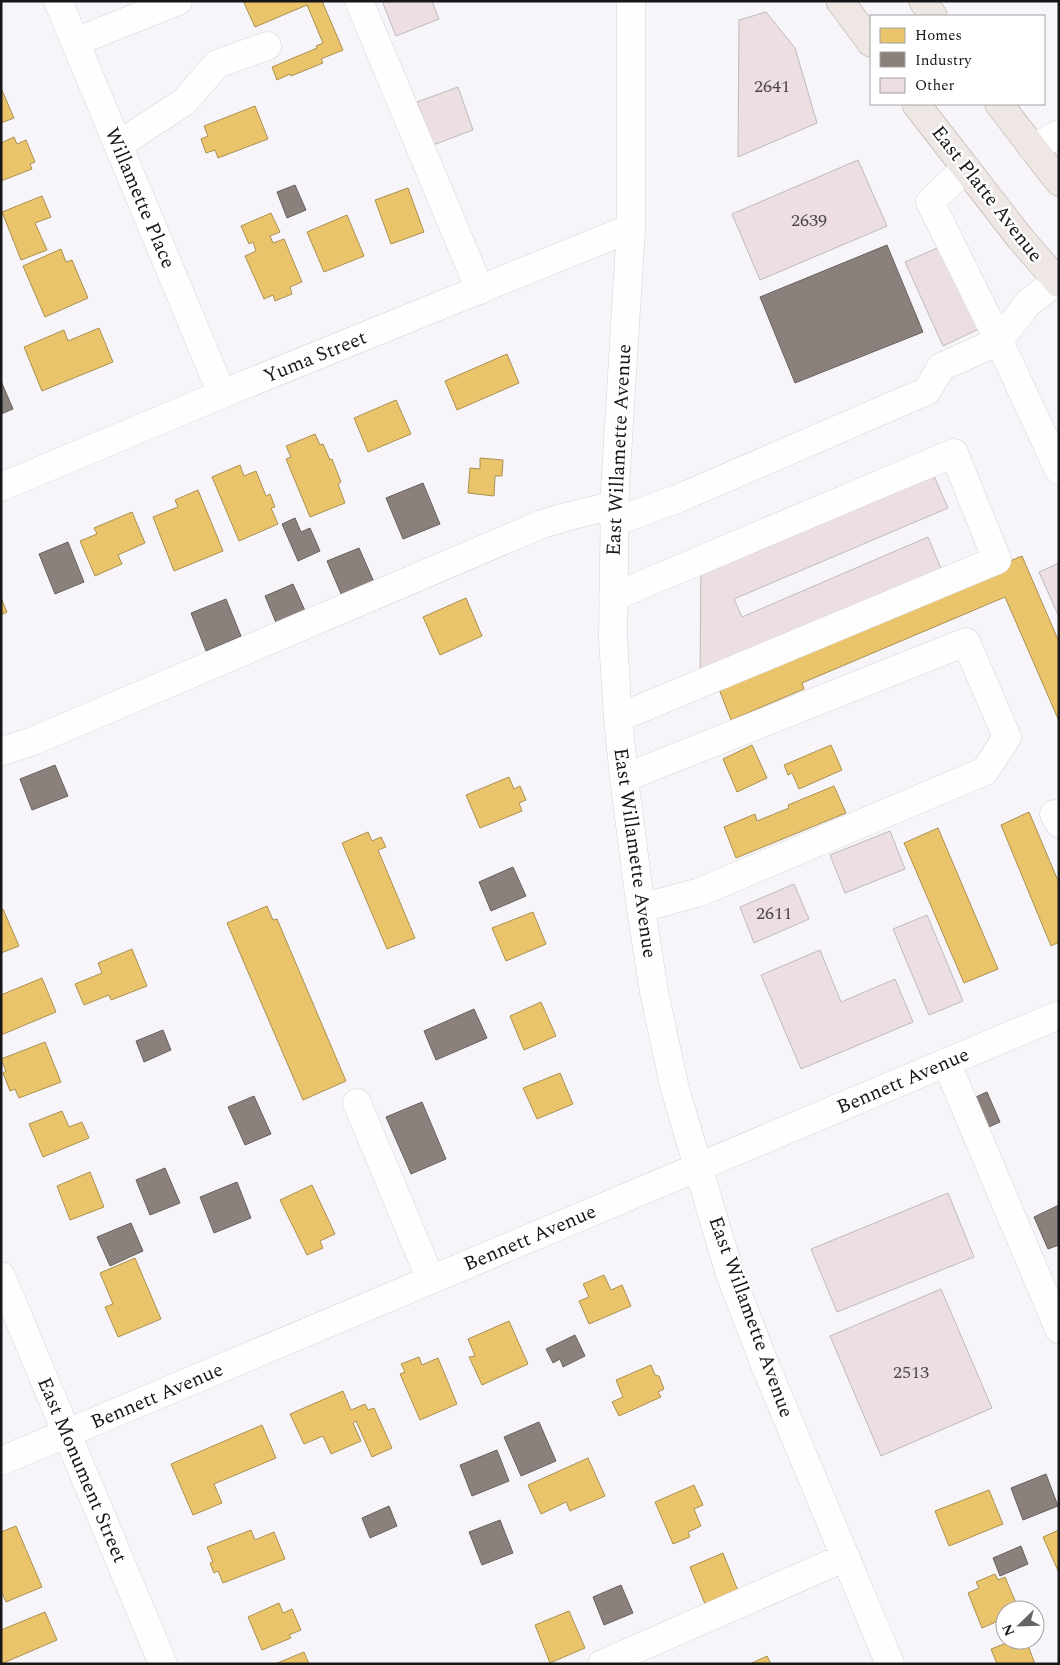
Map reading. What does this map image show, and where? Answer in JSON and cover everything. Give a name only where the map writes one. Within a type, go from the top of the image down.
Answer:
[{"type":"main road","points":[[840,1],[870,42]]},
{"type":"main road","points":[[923,1],[932,15]]},
{"type":"main road","name":"East Platte Avenue","points":[[917,105],[1020,238],[1058,282]]},
{"type":"main road","points":[[1000,105],[1059,182]]},
{"type":"street","name":"Willamette Place","points":[[58,1],[222,394]]},
{"type":"street","points":[[75,42],[178,1]]},
{"type":"street","points":[[360,1],[480,290]]},
{"type":"street","name":"East Willamette Avenue","points":[[631,1],[631,228],[615,514],[613,639],[624,778],[654,992],[675,1089],[730,1274],[765,1365],[890,1664]]},
{"type":"street","points":[[118,145],[184,102],[217,64],[267,46]]},
{"type":"street","points":[[1033,149],[1059,134]]},
{"type":"street","points":[[966,168],[930,202],[999,341],[1059,470]]},
{"type":"street","name":"Yuma Street","points":[[1,487],[222,394],[631,228]]},
{"type":"street","points":[[3,751],[33,740],[542,524],[569,516],[615,514],[677,499],[927,391],[941,367],[999,341],[1028,303],[1058,282]]},
{"type":"street","points":[[613,597],[954,453],[998,560],[618,718]]},
{"type":"street","points":[[624,778],[966,642],[1007,737],[985,771],[700,892],[641,908]]},
{"type":"street","name":"Bennett Avenue","points":[[1,1461],[1059,1014]]},
{"type":"street","points":[[946,1062],[1059,1329]]},
{"type":"street","points":[[357,1103],[431,1280]]},
{"type":"street","name":"East Monument Street","points":[[1,1276],[163,1664]]},
{"type":"street","points":[[602,1664],[846,1557]]},
{"type":"building: Homes","points":[[248,1],[322,1],[343,50],[321,59],[323,63],[277,80],[272,67],[317,48],[316,46],[323,43],[307,5],[255,27],[244,3]]},
{"type":"building: Homes","points":[[1,88],[14,118],[1,123]]},
{"type":"building: Homes","points":[[255,106],[268,139],[218,158],[215,150],[206,153],[201,139],[208,136],[204,126]]},
{"type":"building: Homes","points":[[14,137],[17,144],[26,140],[35,162],[30,164],[32,169],[1,181],[1,143]]},
{"type":"building: Homes","points":[[408,188],[424,232],[391,244],[375,200]]},
{"type":"building: Homes","points":[[42,196],[51,217],[35,223],[47,250],[21,260],[2,212]]},
{"type":"building: Homes","points":[[271,213],[280,232],[270,236],[273,243],[284,239],[302,282],[290,287],[292,294],[275,301],[273,295],[264,299],[245,256],[256,251],[253,242],[249,244],[241,226]]},
{"type":"building: Homes","points":[[347,215],[364,256],[324,272],[307,232]]},
{"type":"building: Homes","points":[[61,249],[66,262],[72,260],[88,298],[45,317],[23,266]]},
{"type":"building: Homes","points":[[99,328],[113,362],[42,391],[24,347],[64,330],[68,341]]},
{"type":"building: Homes","points":[[507,354],[519,383],[457,410],[445,381]]},
{"type":"building: Homes","points":[[396,400],[411,434],[368,452],[354,418]]},
{"type":"building: Homes","points":[[315,434],[320,445],[323,444],[330,460],[332,459],[341,482],[338,484],[345,503],[310,517],[286,459],[291,457],[286,446]]},
{"type":"building: Homes","points":[[480,458],[503,460],[502,476],[495,476],[494,496],[468,493],[470,468],[480,469]]},
{"type":"building: Homes","points":[[240,465],[244,476],[256,471],[266,496],[270,494],[275,507],[271,508],[278,524],[239,541],[212,477]]},
{"type":"building: Homes","points":[[198,490],[223,551],[174,571],[153,517],[178,507],[175,500]]},
{"type":"building: Homes","points":[[132,512],[145,543],[118,555],[122,564],[95,576],[80,541],[97,534],[94,528]]},
{"type":"building: Homes","points":[[1022,556],[1059,642],[1059,721],[1005,597],[802,683],[804,689],[731,720],[717,684]]},
{"type":"building: Homes","points":[[1,598],[7,612],[1,615]]},
{"type":"building: Homes","points":[[466,598],[482,636],[440,655],[423,617]]},
{"type":"building: Homes","points":[[752,745],[767,778],[737,792],[723,759]]},
{"type":"building: Homes","points":[[831,745],[842,770],[799,789],[792,773],[788,775],[784,765]]},
{"type":"building: Homes","points":[[509,777],[514,789],[520,786],[526,800],[519,803],[522,811],[480,828],[466,795]]},
{"type":"building: Homes","points":[[834,786],[846,813],[736,858],[724,827],[755,814],[757,821],[789,808],[788,805]]},
{"type":"building: Homes","points":[[1029,812],[1059,883],[1059,942],[1051,946],[1001,825]]},
{"type":"building: Homes","points":[[938,828],[998,969],[964,983],[904,843]]},
{"type":"building: Homes","points":[[368,832],[372,841],[381,837],[386,847],[378,850],[415,938],[387,949],[342,843]]},
{"type":"building: Homes","points":[[267,906],[273,920],[277,919],[346,1081],[303,1100],[227,923]]},
{"type":"building: Homes","points":[[3,909],[19,946],[1,953],[1,910]]},
{"type":"building: Homes","points":[[533,912],[546,944],[506,961],[492,928]]},
{"type":"building: Homes","points":[[132,949],[147,986],[111,1000],[109,995],[84,1005],[75,984],[102,973],[98,963]]},
{"type":"building: Homes","points":[[42,978],[56,1012],[1,1035],[1,995]]},
{"type":"building: Homes","points":[[541,1002],[556,1036],[524,1050],[510,1016]]},
{"type":"building: Homes","points":[[45,1042],[61,1082],[19,1098],[15,1089],[10,1091],[3,1073],[6,1071],[1,1059]]},
{"type":"building: Homes","points":[[560,1073],[573,1104],[537,1119],[523,1088]]},
{"type":"building: Homes","points":[[62,1111],[69,1127],[82,1122],[89,1138],[43,1157],[29,1124]]},
{"type":"building: Homes","points":[[90,1172],[104,1207],[70,1220],[57,1186]]},
{"type":"building: Homes","points":[[312,1185],[335,1234],[320,1241],[323,1248],[307,1255],[280,1200]]},
{"type":"building: Homes","points":[[135,1258],[161,1319],[118,1337],[105,1307],[113,1304],[100,1273]]},
{"type":"building: Homes","points":[[604,1275],[611,1290],[622,1285],[631,1306],[589,1324],[579,1301],[589,1297],[583,1284]]},
{"type":"building: Homes","points":[[509,1321],[528,1364],[482,1385],[469,1357],[475,1356],[468,1339]]},
{"type":"building: Homes","points":[[419,1357],[422,1365],[438,1358],[457,1404],[420,1420],[400,1374],[405,1372],[401,1364]]},
{"type":"building: Homes","points":[[651,1365],[655,1375],[659,1376],[664,1389],[658,1392],[661,1397],[619,1416],[612,1402],[623,1397],[616,1380]]},
{"type":"building: Homes","points":[[343,1391],[351,1410],[365,1404],[368,1410],[374,1408],[392,1448],[372,1457],[356,1421],[353,1423],[361,1441],[331,1454],[323,1436],[304,1444],[290,1414]]},
{"type":"building: Homes","points":[[262,1425],[276,1458],[214,1484],[222,1503],[193,1515],[171,1464]]},
{"type":"building: Homes","points":[[588,1458],[605,1496],[570,1511],[566,1502],[541,1514],[528,1485]]},
{"type":"building: Homes","points":[[694,1485],[703,1505],[694,1509],[701,1526],[688,1532],[690,1537],[673,1544],[655,1502]]},
{"type":"building: Homes","points":[[989,1490],[1003,1524],[949,1546],[935,1511]]},
{"type":"building: Homes","points":[[16,1526],[42,1587],[6,1602],[1,1591],[1,1532]]},
{"type":"building: Homes","points":[[251,1530],[255,1540],[274,1532],[285,1559],[223,1583],[218,1571],[214,1573],[210,1563],[213,1562],[207,1547]]},
{"type":"building: Homes","points":[[1059,1530],[1059,1573],[1043,1537]]},
{"type":"building: Homes","points":[[723,1553],[738,1591],[705,1604],[690,1567]]},
{"type":"building: Homes","points":[[995,1574],[998,1580],[1005,1577],[1015,1600],[995,1600],[995,1622],[982,1628],[968,1593],[979,1588],[976,1582]]},
{"type":"building: Homes","points":[[279,1603],[283,1613],[292,1609],[301,1630],[289,1635],[291,1638],[262,1650],[248,1617]]},
{"type":"building: Homes","points":[[569,1611],[585,1648],[550,1663],[535,1625]]},
{"type":"building: Homes","points":[[45,1612],[57,1640],[1,1664],[1,1630]]},
{"type":"building: Homes","points":[[995,1647],[995,1650],[1030,1650],[1035,1664],[997,1664],[991,1649]]},
{"type":"building: Homes","points":[[304,1652],[309,1664],[275,1664]]},
{"type":"building: Homes","points":[[767,1656],[771,1664],[750,1664]]},
{"type":"building: Industry","points":[[295,185],[306,210],[287,218],[277,192]]},
{"type":"building: Industry","points":[[887,245],[923,332],[795,383],[760,297]]},
{"type":"building: Industry","points":[[1,381],[13,409],[1,414]]},
{"type":"building: Industry","points":[[423,483],[440,524],[403,539],[386,498]]},
{"type":"building: Industry","points":[[295,518],[301,532],[310,528],[320,551],[298,561],[282,524]]},
{"type":"building: Industry","points":[[68,542],[84,582],[55,594],[39,554]]},
{"type":"building: Industry","points":[[359,548],[374,582],[342,596],[327,561]]},
{"type":"building: Industry","points":[[293,584],[306,613],[277,625],[265,596]]},
{"type":"building: Industry","points":[[226,599],[241,636],[206,651],[191,613]]},
{"type":"building: Industry","points":[[55,765],[68,796],[32,810],[20,779]]},
{"type":"building: Industry","points":[[513,867],[526,896],[491,911],[479,882]]},
{"type":"building: Industry","points":[[474,1009],[487,1038],[436,1060],[424,1031]]},
{"type":"building: Industry","points":[[163,1030],[171,1050],[144,1062],[136,1041]]},
{"type":"building: Industry","points":[[987,1092],[1000,1122],[982,1130],[969,1100]]},
{"type":"building: Industry","points":[[254,1096],[271,1134],[245,1145],[228,1107]]},
{"type":"building: Industry","points":[[422,1102],[446,1159],[411,1174],[386,1117]]},
{"type":"building: Industry","points":[[165,1168],[180,1203],[150,1215],[136,1180]]},
{"type":"building: Industry","points":[[237,1182],[251,1218],[214,1233],[200,1197]]},
{"type":"building: Industry","points":[[1059,1205],[1059,1245],[1048,1249],[1034,1217]]},
{"type":"building: Industry","points":[[131,1223],[143,1251],[110,1266],[97,1237]]},
{"type":"building: Industry","points":[[575,1335],[585,1356],[563,1367],[560,1359],[553,1363],[546,1349]]},
{"type":"building: Industry","points":[[539,1422],[556,1461],[521,1476],[504,1437]]},
{"type":"building: Industry","points":[[497,1450],[509,1481],[472,1496],[460,1465]]},
{"type":"building: Industry","points":[[1046,1474],[1058,1506],[1023,1520],[1011,1488]]},
{"type":"building: Industry","points":[[389,1506],[397,1526],[370,1538],[362,1518]]},
{"type":"building: Industry","points":[[500,1520],[513,1553],[482,1565],[469,1532]]},
{"type":"building: Industry","points":[[1021,1546],[1028,1564],[1000,1576],[993,1558]]},
{"type":"building: Industry","points":[[621,1585],[633,1613],[604,1625],[593,1597]]},
{"type":"building: Other","points":[[382,1],[432,1],[439,19],[396,36]]},
{"type":"building: Other","points":[[766,12],[795,48],[817,123],[738,157],[739,20]]},
{"type":"building: Other","points":[[458,87],[473,130],[433,145],[417,102]]},
{"type":"building: Other","points":[[858,160],[887,226],[760,280],[732,214]]},
{"type":"building: Other","points":[[944,245],[981,328],[943,346],[905,262]]},
{"type":"building: Other","points":[[930,467],[948,508],[734,599],[742,617],[928,537],[944,576],[700,678],[701,561]]},
{"type":"building: Other","points":[[1059,563],[1059,617],[1039,572]]},
{"type":"building: Other","points":[[890,831],[905,869],[845,893],[830,855]]},
{"type":"building: Other","points":[[794,884],[809,919],[754,943],[740,907]]},
{"type":"building: Other","points":[[927,915],[963,1001],[929,1015],[893,929]]},
{"type":"building: Other","points":[[820,950],[841,1002],[895,979],[913,1022],[801,1069],[761,975]]},
{"type":"building: Other","points":[[948,1193],[974,1257],[837,1312],[811,1249]]},
{"type":"building: Other","points":[[941,1289],[992,1408],[881,1456],[830,1336]]}]
